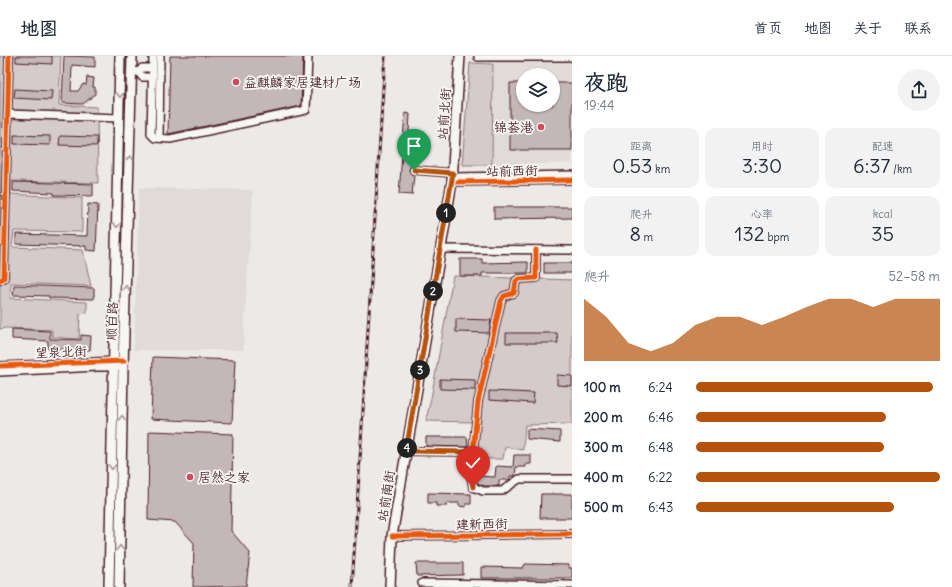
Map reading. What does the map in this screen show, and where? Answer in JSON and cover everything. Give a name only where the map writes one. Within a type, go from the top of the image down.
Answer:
[{"type":"main road","name":"顺白路","points":[[119,587],[120,56]]},
{"type":"main road","name":"顺白路","points":[[109,587],[119,364],[136,72],[132,56]]},
{"type":"main road","name":"站前北街","points":[[452,177],[460,56]]},
{"type":"main road","name":"站前南街","points":[[390,587],[392,536],[452,177]]},
{"type":"street","points":[[0,280],[4,278],[9,56]]},
{"type":"street","points":[[153,56],[151,134],[155,138],[170,138],[306,110],[308,56]]},
{"type":"street","points":[[159,138],[160,56]]},
{"type":"street","points":[[478,57],[572,57]]},
{"type":"street","points":[[152,68],[142,68],[136,72],[142,77],[152,77]]},
{"type":"street","points":[[8,114],[119,118]]},
{"type":"street","points":[[414,170],[452,177]]},
{"type":"street","name":"站前西街","points":[[452,177],[572,175]]},
{"type":"street","name":"站前西街","points":[[452,177],[572,180]]},
{"type":"street","points":[[440,249],[572,250]]},
{"type":"street","points":[[536,250],[536,278],[520,279],[516,281],[514,293],[504,296],[500,300],[478,402],[471,471],[472,483],[473,487],[483,491],[502,491],[519,479],[572,479]]},
{"type":"street","name":"望泉北街","points":[[0,366],[119,364]]},
{"type":"street","name":"望泉北街","points":[[0,372],[119,364]]},
{"type":"street","points":[[406,451],[473,452]]},
{"type":"street","name":"建新西街","points":[[392,536],[572,534]]},
{"type":"street","points":[[422,583],[473,585],[572,585]]},
{"type":"shaded area","points":[[0,56],[61,56],[59,105],[97,107],[98,183],[11,181],[11,194],[82,198],[82,232],[14,231],[12,247],[83,250],[91,286],[11,283],[10,298],[87,302],[87,313],[80,314],[79,339],[52,337],[52,330],[0,329]]},
{"type":"shaded area","name":"锦荟港","points":[[494,60],[572,61],[572,163],[492,165]]},
{"type":"shaded area","points":[[470,63],[493,64],[492,165],[462,165]]},
{"type":"shaded area","points":[[139,188],[253,190],[243,350],[134,350]]},
{"type":"shaded area","points":[[453,276],[572,280],[572,424],[525,425],[523,450],[505,447],[503,459],[484,459],[483,470],[468,471],[467,467],[474,422],[426,421]]},
{"type":"building","points":[[16,56],[52,56],[52,64],[16,62]]},
{"type":"building","points":[[64,56],[95,57],[95,67],[72,65],[71,91],[78,91],[83,84],[86,85],[87,77],[94,78],[93,87],[95,87],[95,94],[83,104],[62,103]]},
{"type":"building","name":"益麒麟家居建材广场","points":[[170,56],[303,56],[301,106],[168,134]]},
{"type":"building","name":"锦荟港","points":[[510,83],[516,83],[516,112],[560,112],[560,83],[572,83],[572,150],[510,150]]},
{"type":"building","points":[[15,89],[52,91],[51,100],[14,98]]},
{"type":"building","points":[[405,113],[410,114],[409,132],[417,133],[414,165],[410,167],[409,170],[411,174],[414,175],[412,195],[399,194]]},
{"type":"building","points":[[14,135],[50,136],[50,145],[14,144]]},
{"type":"building","points":[[60,136],[97,137],[97,146],[59,145]]},
{"type":"building","points":[[13,182],[93,184],[93,196],[54,195],[54,193],[13,191]]},
{"type":"building","points":[[88,204],[98,205],[96,251],[86,250],[86,246],[16,244],[16,234],[87,236]]},
{"type":"building","points":[[494,207],[572,207],[572,218],[494,219]]},
{"type":"building","points":[[460,259],[482,259],[482,263],[528,262],[528,273],[482,273],[482,276],[460,276]]},
{"type":"building","points":[[544,263],[572,263],[572,273],[544,273]]},
{"type":"building","points":[[14,285],[94,288],[94,299],[49,298],[49,296],[13,295]]},
{"type":"building","points":[[456,319],[491,320],[489,333],[456,332]]},
{"type":"building","points":[[12,329],[50,331],[50,339],[81,340],[81,335],[91,336],[90,350],[48,349],[48,341],[12,339]]},
{"type":"building","points":[[506,333],[557,333],[558,343],[506,343]]},
{"type":"building","points":[[153,357],[235,360],[232,423],[151,419]]},
{"type":"building","points":[[557,375],[572,376],[572,386],[557,385]]},
{"type":"building","points":[[440,379],[475,380],[475,390],[440,389]]},
{"type":"building","points":[[489,391],[534,393],[533,403],[489,400]]},
{"type":"building","points":[[527,429],[560,431],[560,442],[527,439]]},
{"type":"building","name":"居然之家","points":[[149,431],[233,434],[231,531],[250,553],[246,586],[193,587],[194,543],[175,522],[148,520]]},
{"type":"building","points":[[426,437],[467,437],[468,447],[426,446]]},
{"type":"building","points":[[514,455],[531,455],[531,464],[526,464],[526,467],[516,467],[515,476],[510,476],[510,479],[508,480],[499,480],[499,486],[484,486],[477,483],[476,476],[495,477],[496,466],[513,467]]},
{"type":"building","points":[[428,493],[471,494],[471,504],[466,504],[466,507],[459,506],[459,503],[447,503],[447,506],[436,506],[436,503],[428,503]]},
{"type":"building","points":[[541,494],[572,494],[572,518],[540,518]]},
{"type":"building","points":[[416,563],[463,563],[463,575],[417,576]]},
{"type":"building","points":[[525,564],[569,565],[569,568],[572,568],[572,578],[481,578],[481,567],[523,568]]},
{"type":"railway","points":[[352,587],[385,56]]},
{"type":"cycle path","points":[[0,280],[4,278],[9,56]]},
{"type":"cycle path","points":[[452,182],[572,180]]},
{"type":"cycle path","points":[[473,452],[478,402],[501,301],[504,296],[514,293],[516,281],[519,279],[536,278],[536,250]]},
{"type":"cycle path","points":[[0,366],[124,361]]},
{"type":"cycle path","points":[[392,536],[572,534]]},
{"type":"place","name":"益麒麟家居建材广场","points":[[236,82]]},
{"type":"place","name":"锦荟港","points":[[541,127]]},
{"type":"place","name":"居然之家","points":[[190,477]]},
{"type":"route","points":[[414,170],[453,173],[406,451],[473,452],[471,471],[473,487]]}]
